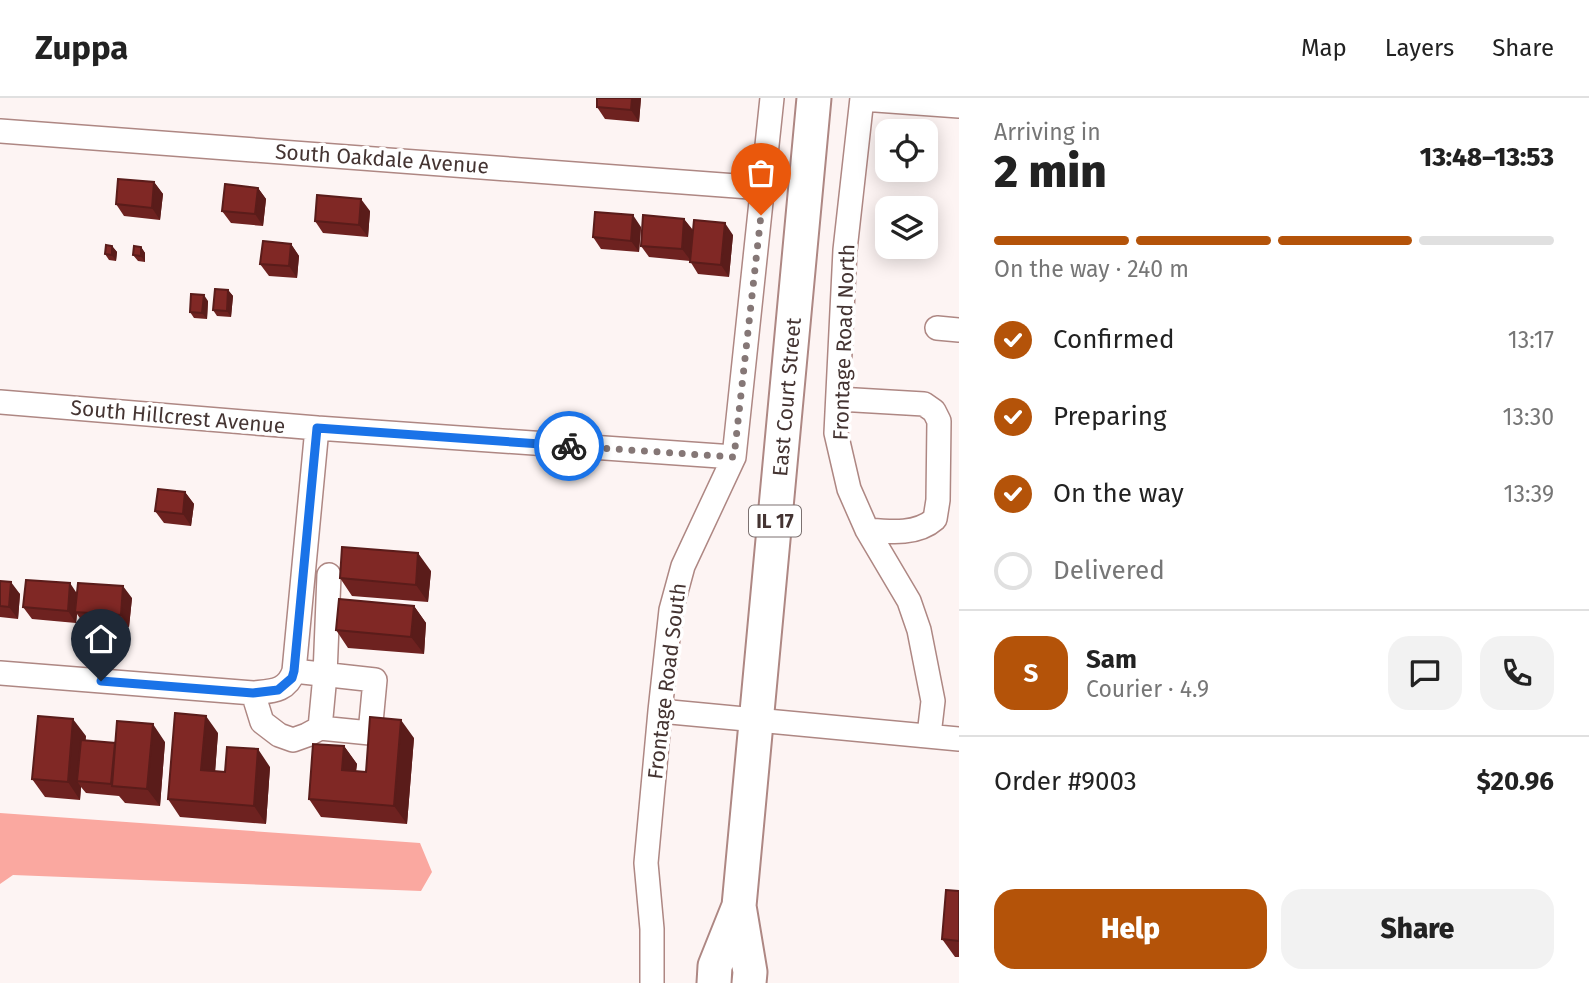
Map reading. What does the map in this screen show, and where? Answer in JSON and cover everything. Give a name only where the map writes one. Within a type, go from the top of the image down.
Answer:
[{"type":"highway","name":"East Court Street","points":[[739,906],[814,98]]},
{"type":"highway","name":"IL 17","points":[[714,983],[716,966],[739,906]]},
{"type":"highway","name":"IL 17","points":[[739,906],[750,972],[749,983]]},
{"type":"street","name":"Frontage Road South","points":[[652,983],[652,929],[646,863],[671,610],[683,566],[734,457],[772,98]]},
{"type":"street","points":[[862,98],[959,106]]},
{"type":"street","name":"Frontage Road North","points":[[862,98],[845,250],[836,433],[849,489],[867,530],[909,601],[919,630],[933,701],[929,735]]},
{"type":"street","name":"South Oakdale Avenue","points":[[0,131],[764,188]]},
{"type":"street","points":[[838,399],[924,404],[934,411],[939,421],[938,500],[935,519],[927,526],[900,532],[867,530]]},
{"type":"street","name":"South Hillcrest Avenue","points":[[0,402],[317,428],[734,457]]},
{"type":"street","points":[[0,673],[253,693],[278,690],[290,678],[317,428]]},
{"type":"street","points":[[320,729],[329,575]]},
{"type":"street","points":[[253,693],[262,722],[278,735],[293,740],[320,729],[370,733],[375,680],[324,675],[290,678]]},
{"type":"street","points":[[660,711],[959,739]]},
{"type":"shaded area","points":[[0,813],[420,843],[432,872],[421,891],[13,875],[0,884]]},
{"type":"building","points":[[597,98],[632,98],[631,110],[597,107]]},
{"type":"building","points":[[118,179],[154,182],[152,208],[116,204]]},
{"type":"building","points":[[225,184],[258,188],[255,214],[222,211]]},
{"type":"building","points":[[317,195],[361,199],[359,225],[315,221]]},
{"type":"building","points":[[595,212],[633,215],[631,241],[593,237]]},
{"type":"building","points":[[643,215],[684,219],[682,249],[641,246]]},
{"type":"building","points":[[694,220],[725,223],[721,265],[690,262]]},
{"type":"building","points":[[263,241],[291,244],[289,266],[260,264]]},
{"type":"building","points":[[106,245],[112,246],[112,255],[105,254]]},
{"type":"building","points":[[134,246],[141,247],[141,256],[133,255]]},
{"type":"building","points":[[215,289],[228,290],[227,311],[213,310]]},
{"type":"building","points":[[191,294],[204,295],[202,313],[190,312]]},
{"type":"building","points":[[158,489],[185,492],[183,514],[155,511]]},
{"type":"building","points":[[342,547],[418,553],[416,585],[340,578]]},
{"type":"building","points":[[26,580],[70,583],[68,611],[23,607]]},
{"type":"building","points":[[0,581],[11,582],[9,607],[0,606]]},
{"type":"building","points":[[78,583],[123,586],[121,615],[75,612]]},
{"type":"building","points":[[339,599],[414,606],[411,637],[336,630]]},
{"type":"building","points":[[175,713],[206,716],[201,770],[225,772],[227,747],[258,749],[254,806],[168,799]]},
{"type":"building","points":[[38,716],[73,719],[68,782],[32,779]]},
{"type":"building","points":[[370,717],[401,720],[394,806],[309,799],[313,744],[344,746],[342,770],[366,772]]},
{"type":"building","points":[[117,721],[153,724],[147,789],[112,786]]},
{"type":"building","points":[[81,740],[115,743],[111,784],[77,781]]},
{"type":"building","points":[[946,890],[959,891],[959,941],[942,939]]},
{"type":"way so far","points":[[569,446],[734,457],[761,215]]},
{"type":"route","points":[[101,681],[253,693],[278,690],[292,678],[317,428],[569,446]]}]
